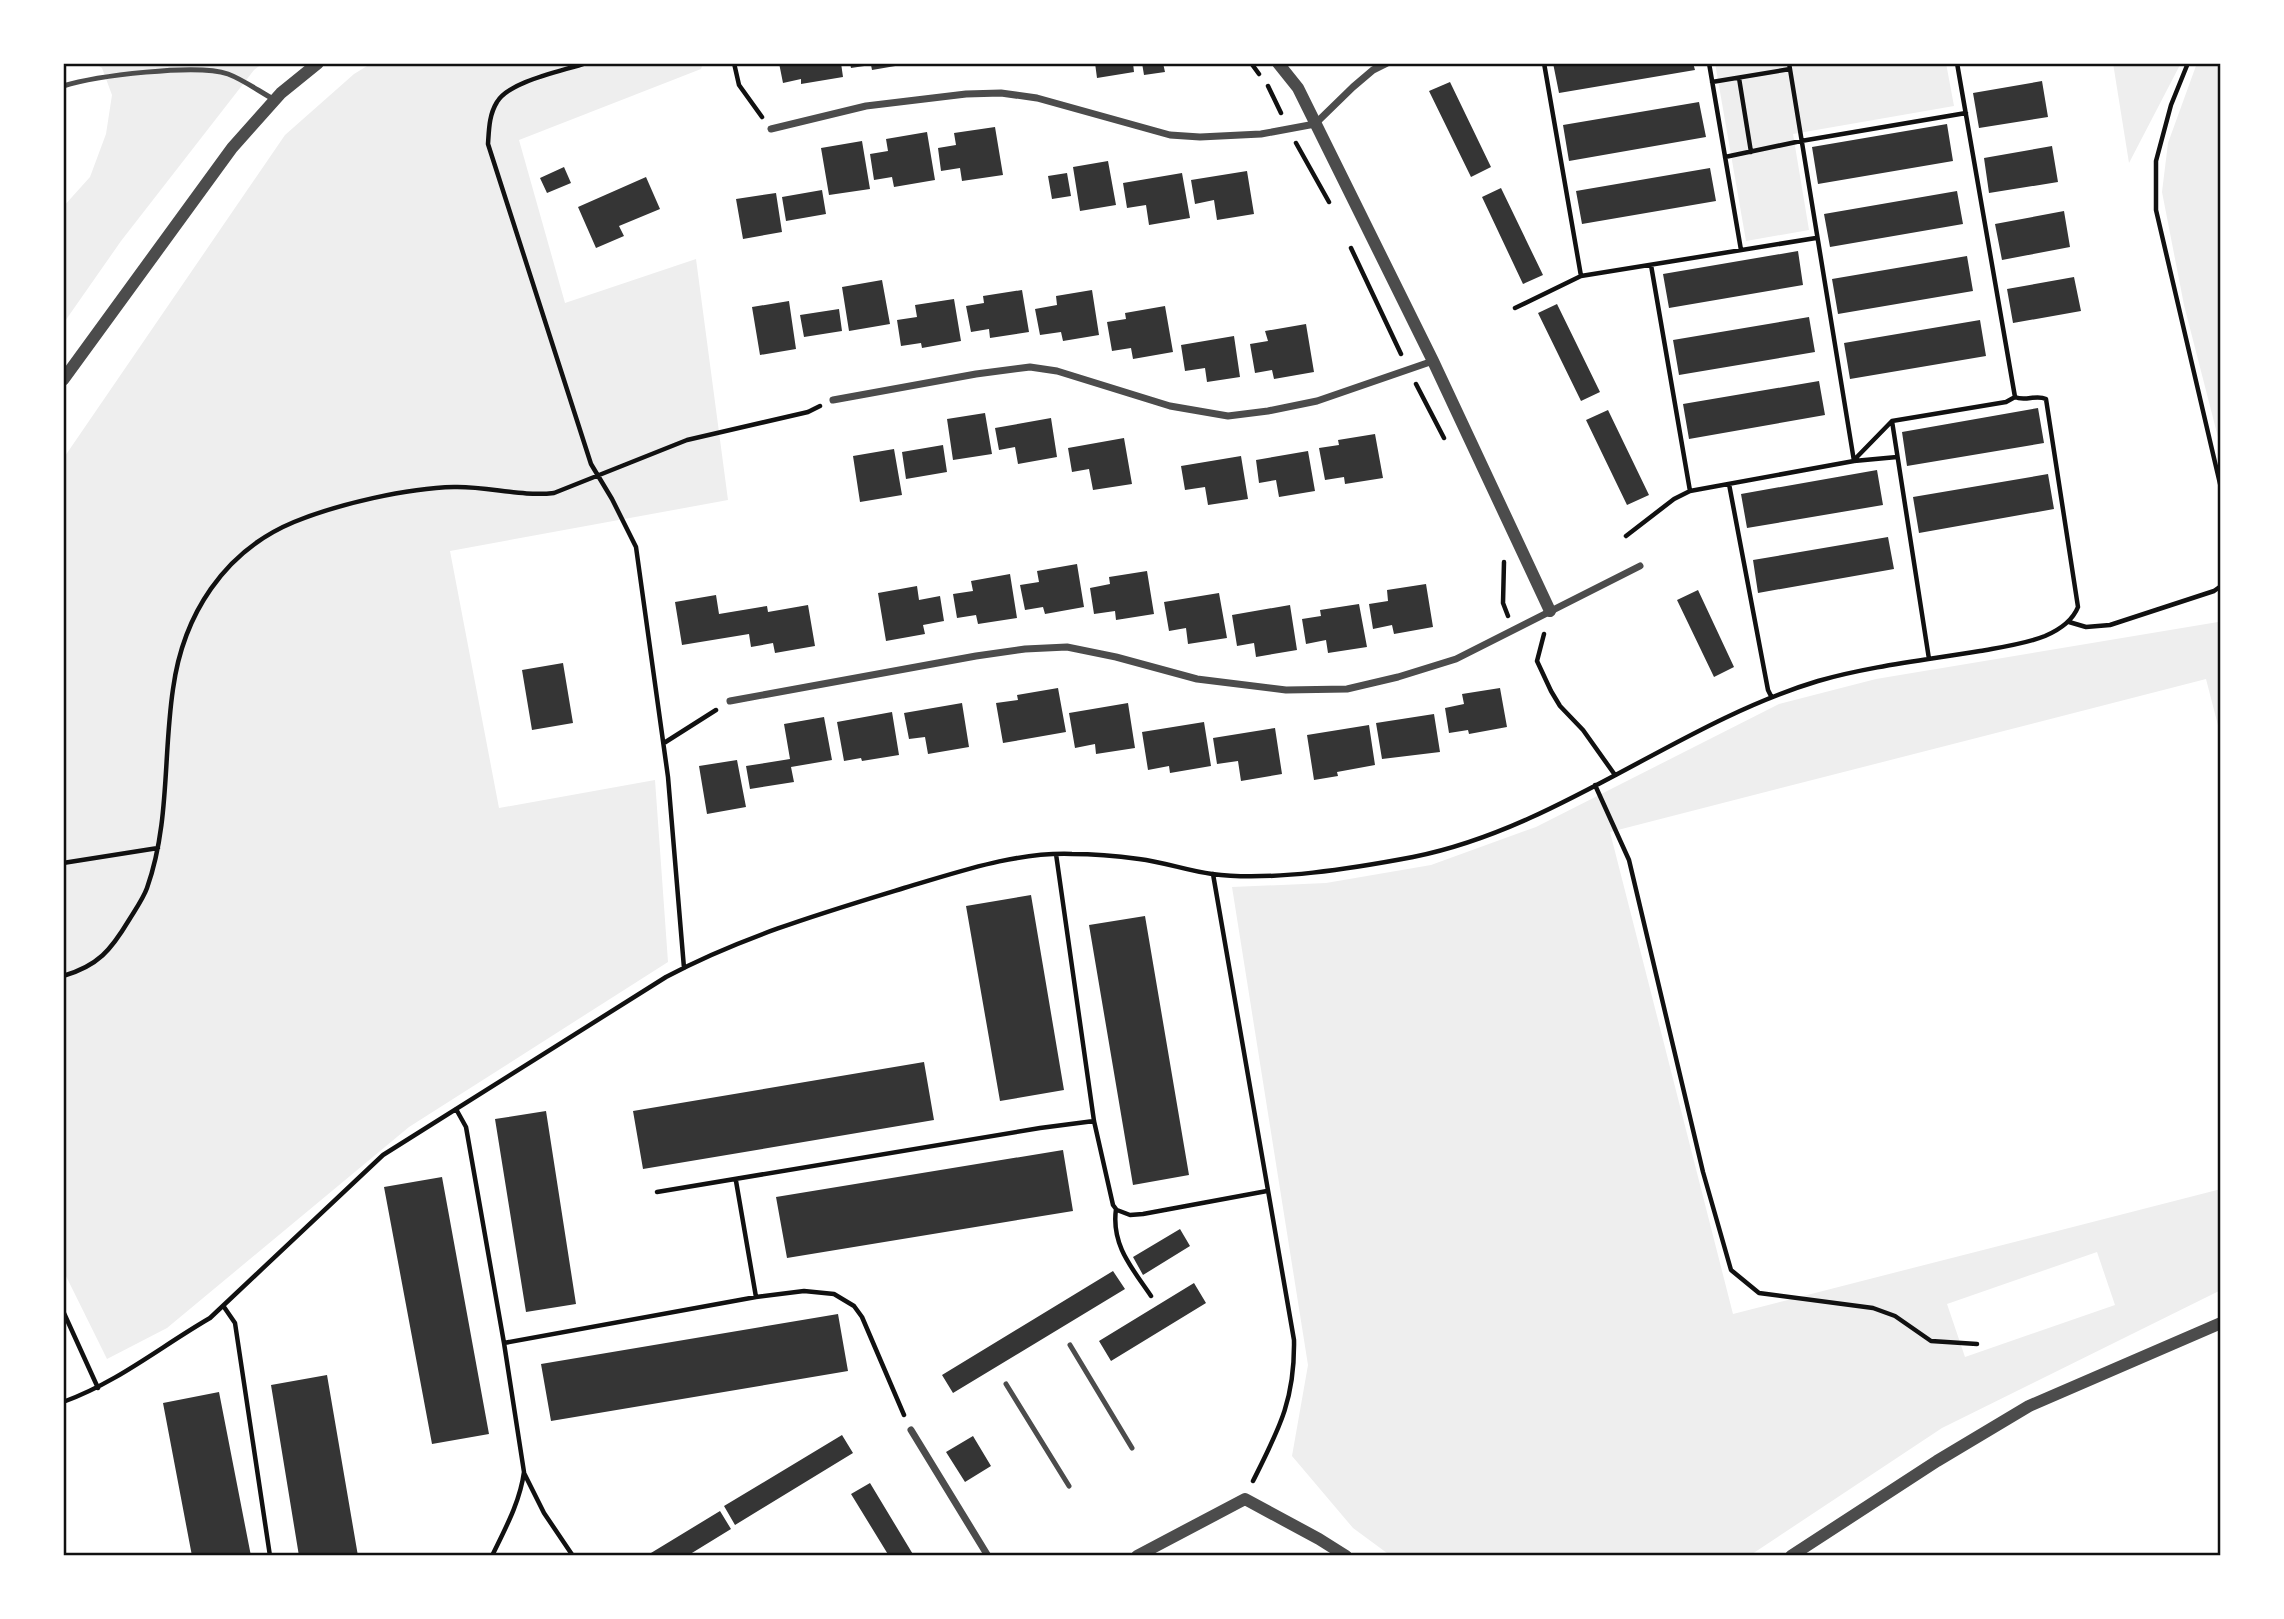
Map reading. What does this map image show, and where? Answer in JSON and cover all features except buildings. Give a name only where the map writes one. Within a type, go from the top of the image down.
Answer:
[{"type":"street","points":[[63,380],[232,148],[275,100],[318,63]]},
{"type":"street","points":[[1278,63],[1298,88],[1433,361],[1550,611]]},
{"type":"street","points":[[771,129],[866,106],[966,94],[1000,93],[1037,98],[1170,135],[1200,137],[1261,134],[1315,124],[1373,70],[1387,63]]},
{"type":"street","points":[[833,400],[975,374],[1030,367],[1057,371],[1171,406],[1228,416],[1317,401],[1433,361]]},
{"type":"street","points":[[730,701],[976,656],[1025,649],[1067,647],[1198,679],[1286,690],[1347,689],[1456,659],[1640,566]]},
{"type":"street","points":[[1791,1556],[1937,1461],[2029,1406],[2221,1324]]},
{"type":"street","points":[[911,1430],[988,1556]]},
{"type":"street","points":[[1138,1556],[1245,1499],[1342,1553]]},
{"type":"lane","points":[[63,86],[82,80],[182,69],[227,73],[275,100]]},
{"type":"lane","points":[[1070,1345],[1132,1448]]},
{"type":"lane","points":[[1006,1384],[1069,1486]]},
{"type":"path","points":[[586,63],[515,86],[498,99],[489,119],[488,144],[591,464],[636,547],[664,743],[684,968]]},
{"type":"path","points":[[734,63],[739,85],[771,129]]},
{"type":"path","points":[[1251,63],[1269,88],[1289,129]]},
{"type":"path","points":[[1545,63],[1581,276]]},
{"type":"path","points":[[1709,63],[1741,250]]},
{"type":"path","points":[[1957,63],[2015,397]]},
{"type":"path","points":[[2188,63],[2171,105],[2156,161],[2157,210],[2221,488]]},
{"type":"path","points":[[1712,82],[1789,66],[1854,461]]},
{"type":"path","points":[[1739,78],[1751,152]]},
{"type":"path","points":[[1725,157],[1966,113]]},
{"type":"path","points":[[1515,308],[1581,276],[1816,238]]},
{"type":"path","points":[[1651,265],[1690,491]]},
{"type":"path","points":[[1854,461],[1892,421],[2006,402],[2015,397]]},
{"type":"path","points":[[63,1402],[98,1388],[134,1368],[177,1337],[210,1318],[383,1156],[684,968],[751,938],[822,913],[1012,858],[1056,854],[1140,859],[1213,874],[1257,876],[1302,873],[1435,852],[1465,845],[1504,830],[1771,696],[1841,675],[2043,637],[2069,622],[2078,607],[2046,399],[2041,397],[2020,400],[2015,397]]},
{"type":"path","points":[[63,976],[77,972],[102,958],[113,947],[146,890],[158,848],[165,803],[173,688],[184,640],[197,608],[216,580],[237,557],[263,538],[328,510],[396,495],[452,487],[489,488],[537,495],[554,494],[687,440],[808,412],[833,400]]},
{"type":"path","points":[[1892,421],[1930,660]]},
{"type":"path","points":[[1626,536],[1674,499],[1690,491],[1854,461],[1897,457]]},
{"type":"path","points":[[1729,484],[1771,696]]},
{"type":"path","points":[[2069,622],[2086,627],[2110,625],[2214,592],[2221,586]]},
{"type":"path","points":[[1550,611],[1537,661],[1560,706],[1583,730],[1615,775]]},
{"type":"path","points":[[664,743],[730,701]]},
{"type":"path","points":[[1595,785],[1629,860],[1703,1172],[1731,1270],[1759,1293],[1874,1308],[1895,1317],[1931,1341],[1977,1344]]},
{"type":"path","points":[[63,863],[158,848]]},
{"type":"path","points":[[1056,854],[1094,1121],[1113,1205],[1130,1215],[1143,1214],[1267,1191]]},
{"type":"path","points":[[1213,874],[1294,1340],[1295,1370],[1282,1425],[1245,1499]]},
{"type":"path","points":[[456,1109],[466,1127],[524,1472],[522,1488],[513,1512],[492,1556]]},
{"type":"path","points":[[657,1192],[1094,1121]]},
{"type":"path","points":[[736,1181],[756,1297]]},
{"type":"path","points":[[1116,1209],[1114,1225],[1121,1249],[1151,1296]]},
{"type":"path","points":[[504,1343],[756,1297],[804,1291],[834,1294],[854,1306],[862,1317],[911,1430]]},
{"type":"path","points":[[224,1307],[235,1323],[271,1556]]},
{"type":"path","points":[[63,1311],[98,1388]]},
{"type":"path","points":[[524,1472],[544,1513],[573,1556]]},
{"type":"shaded area","points":[[94,63],[263,63],[254,70],[121,241],[63,324],[63,207],[90,177],[106,134],[112,95],[102,68]]},
{"type":"shaded area","points":[[372,63],[703,63],[701,69],[519,140],[565,303],[696,259],[728,500],[450,551],[499,808],[655,780],[668,962],[409,1127],[167,1328],[107,1359],[63,1270],[63,459],[285,135],[354,74]]},
{"type":"shaded area","points":[[1715,63],[1946,63],[1954,106],[1793,134],[1809,230],[1746,241]]},
{"type":"shaded area","points":[[2113,63],[2181,63],[2129,163]]},
{"type":"shaded area","points":[[2197,63],[2221,63],[2221,449],[2184,305],[2162,192],[2168,143]]},
{"type":"shaded area","points":[[2218,622],[2221,632],[2221,737],[2206,679],[1610,832],[1733,1314],[2221,1189],[2221,1290],[1942,1428],[1749,1556],[1391,1556],[1353,1528],[1292,1456],[1308,1365],[1232,887],[1326,883],[1431,865],[1536,827],[1779,704],[1876,679]],"holes":[[[2097,1252],[2115,1305],[1965,1357],[1947,1304]]]}]
